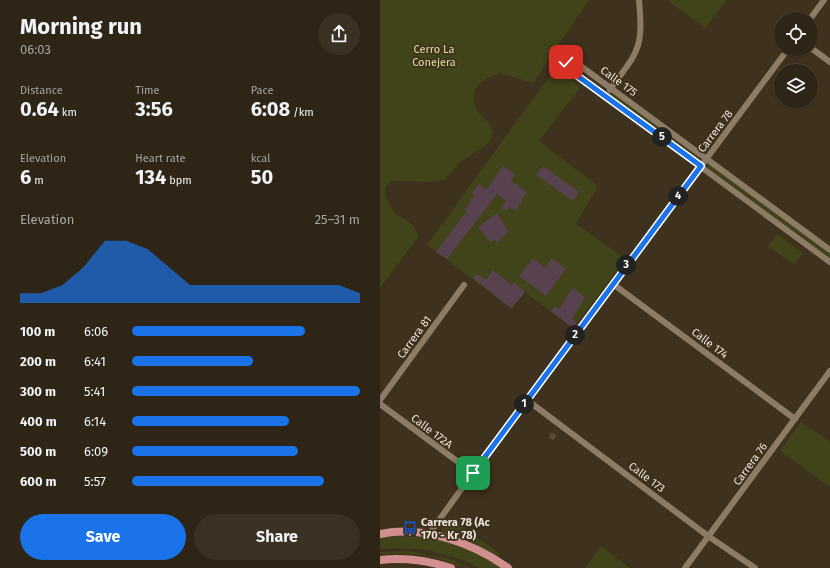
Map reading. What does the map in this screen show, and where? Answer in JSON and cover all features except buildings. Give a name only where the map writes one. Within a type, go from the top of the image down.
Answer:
[{"type":"main road","points":[[380,534],[401,532],[429,534],[453,540],[468,545],[508,568]]},
{"type":"main road","points":[[380,560],[404,558],[419,559],[451,568]]},
{"type":"street","points":[[606,96],[625,69],[637,47],[639,41],[639,0]]},
{"type":"street","points":[[815,12],[824,0]]},
{"type":"street","points":[[818,53],[830,62]]},
{"type":"street","name":"Carrera 78","points":[[429,534],[783,56]]},
{"type":"street","name":"Calle 175","points":[[830,250],[574,61],[570,60],[566,62],[568,69],[830,262]]},
{"type":"street","name":"Calle 174","points":[[613,284],[795,419]]},
{"type":"street","name":"Carrera 81","points":[[380,400],[464,285]]},
{"type":"street","name":"Carrera 76","points":[[685,568],[830,371]]},
{"type":"street","name":"Calle 173","points":[[527,400],[708,536],[756,568]]},
{"type":"street","name":"Calle 172A","points":[[380,404],[473,473]]},
{"type":"green space","name":"Cerro La Conejera","points":[[380,0],[589,0],[533,83],[500,73],[484,80],[477,86],[474,94],[474,102],[479,113],[491,126],[493,133],[489,143],[459,163],[446,179],[434,182],[392,181],[385,187],[386,198],[390,206],[396,214],[412,224],[419,236],[380,288]]},
{"type":"green space","points":[[667,0],[725,0],[726,1],[705,28]]},
{"type":"green space","points":[[556,68],[581,87],[539,141],[598,186],[576,224],[626,259],[573,328],[525,292],[512,309],[427,245]]},
{"type":"green space","points":[[611,94],[698,157],[698,159],[611,96]]},
{"type":"green space","points":[[709,164],[830,254],[830,258],[707,167]]},
{"type":"green space","points":[[777,234],[803,253],[794,265],[768,246]]},
{"type":"green space","points":[[801,422],[830,442],[830,487],[780,451]]},
{"type":"green space","points":[[449,517],[500,554],[498,557],[468,540],[442,533],[441,529]]},
{"type":"green space","points":[[380,537],[418,537],[446,542],[474,552],[502,568],[479,568],[463,560],[428,550],[399,548],[380,549]]},
{"type":"green space","points":[[601,546],[630,568],[585,568]]},
{"type":"green space","points":[[409,551],[449,559],[470,568],[419,555],[380,555],[380,552]]},
{"type":"tunnel","points":[[551,439],[556,431]]},
{"type":"place","name":"Carrera 78 (Ac 170 - Kr 78)","points":[[410,528]]},
{"type":"route","points":[[473,473],[701,166],[568,69],[566,62]]}]
